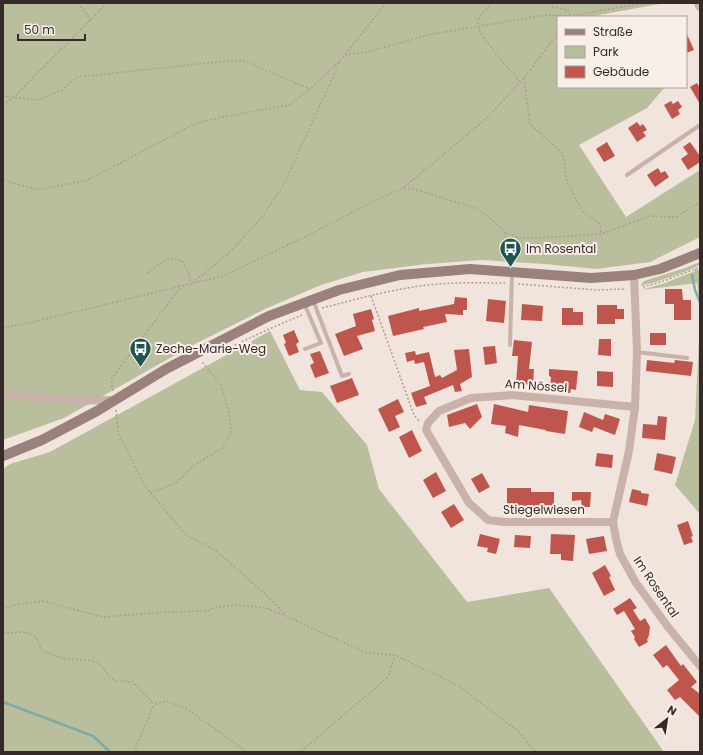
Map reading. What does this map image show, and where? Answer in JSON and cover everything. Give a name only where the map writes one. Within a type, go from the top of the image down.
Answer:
[{"type":"main road","points":[[3,456],[42,440],[97,412],[172,366],[269,316],[311,304],[339,290],[400,275],[470,269],[591,278],[634,275],[660,269],[700,253]]},
{"type":"street","name":"Im Rosental","points":[[634,275],[636,289],[637,352],[634,407],[628,451],[613,522],[620,554],[636,583],[668,627],[700,666]]},
{"type":"street","points":[[3,394],[74,401],[116,400]]},
{"type":"street","name":"Am Nössel","points":[[426,430],[428,423],[440,411],[471,398],[512,395],[634,407]]},
{"type":"street","name":"Stiegelwiesen","points":[[426,430],[469,503],[488,520],[505,522],[613,522]]},
{"type":"lane","points":[[627,175],[700,125]]},
{"type":"lane","points":[[508,272],[511,283],[510,344]]},
{"type":"lane","points":[[305,349],[321,343],[308,313],[311,304]]},
{"type":"lane","points":[[311,304],[342,376],[349,374]]},
{"type":"lane","points":[[637,352],[687,358]]},
{"type":"path","points":[[78,3],[91,20]]},
{"type":"path","points":[[3,105],[13,98],[107,3]]},
{"type":"path","points":[[3,180],[38,190],[88,180],[194,124],[289,105],[310,89],[345,55],[386,3]]},
{"type":"path","points":[[492,3],[480,16],[478,26],[483,37],[520,82]]},
{"type":"path","points":[[550,3],[553,7],[568,10],[571,16]]},
{"type":"path","points":[[345,55],[367,52],[428,35],[478,26],[545,15],[571,16],[643,3]]},
{"type":"path","points":[[3,328],[223,276],[313,234],[372,202],[403,188],[486,119],[524,78],[557,34]]},
{"type":"path","points":[[191,284],[229,253],[261,218],[284,184],[340,60]]},
{"type":"path","points":[[3,96],[37,100],[61,91],[77,77],[226,61],[244,61],[310,89]]},
{"type":"path","points":[[524,78],[530,124],[562,154],[567,182],[583,212],[600,224],[601,234]]},
{"type":"path","points":[[403,188],[414,189],[475,208],[489,217],[505,232],[520,238],[601,234],[650,216],[676,217],[700,202]]},
{"type":"path","points":[[505,232],[508,249],[508,272]]},
{"type":"path","points":[[508,249],[520,238]]},
{"type":"path","points":[[147,272],[164,261],[174,258],[183,262],[188,272],[191,284]]},
{"type":"path","points":[[311,304],[371,296],[415,287],[439,284],[511,283],[597,290],[636,289],[664,281],[700,267]]},
{"type":"path","points":[[695,269],[700,274]]},
{"type":"path","points":[[180,287],[111,380],[116,400],[118,432],[144,485],[186,535],[216,551],[261,590],[286,616]]},
{"type":"path","points":[[371,296],[414,415],[426,430]]},
{"type":"path","points":[[230,348],[269,329],[308,313]]},
{"type":"path","points":[[150,493],[176,483],[196,464],[222,448],[231,434],[229,413],[221,385],[202,361]]},
{"type":"path","points":[[3,609],[14,605],[43,601],[104,616],[206,611],[218,607],[239,605],[266,608],[366,653],[395,654],[459,686],[518,731],[536,752]]},
{"type":"path","points":[[3,633],[24,632],[33,635],[37,639],[40,647],[45,652],[65,659],[90,660],[99,662],[110,677],[116,681],[134,682],[154,704]]},
{"type":"path","points":[[297,752],[302,750],[388,677],[395,654]]},
{"type":"path","points":[[154,704],[167,701],[187,709],[247,752]]},
{"type":"path","points":[[134,752],[154,704]]},
{"type":"green space","points":[[3,3],[665,3],[594,16],[557,16],[557,88],[664,88],[647,108],[579,145],[626,217],[700,170],[700,237],[650,262],[596,269],[481,260],[427,264],[363,272],[321,285],[265,309],[191,346],[64,418],[3,440]]},
{"type":"green space","points":[[700,262],[700,265],[686,271],[663,280],[640,286],[644,281]]},
{"type":"green space","points":[[700,269],[700,311],[697,283],[641,290],[665,283]]},
{"type":"green space","points":[[700,319],[700,514],[675,485],[695,420]]},
{"type":"green space","points":[[270,331],[300,390],[322,392],[367,445],[379,489],[467,602],[549,588],[664,752],[3,752],[3,469],[10,464],[50,452]]},
{"type":"building","points":[[687,34],[694,50],[687,53]]},
{"type":"building","points":[[697,83],[700,88],[700,104],[690,87]]},
{"type":"building","points":[[671,101],[673,104],[678,101],[682,107],[678,110],[680,114],[672,119],[664,105]]},
{"type":"building","points":[[637,122],[640,126],[643,124],[647,130],[643,132],[646,136],[637,142],[628,128]]},
{"type":"building","points":[[607,142],[615,156],[604,162],[596,149]]},
{"type":"building","points":[[690,142],[700,156],[700,162],[688,170],[681,159],[688,154],[683,147]]},
{"type":"building","points":[[658,168],[661,173],[665,171],[669,177],[655,187],[647,175]]},
{"type":"building","points":[[665,289],[682,289],[683,300],[691,300],[691,320],[674,320],[674,304],[665,304]]},
{"type":"building","points":[[455,297],[467,298],[467,310],[463,310],[463,315],[445,314],[447,322],[393,336],[388,316],[419,308],[419,311],[454,304]]},
{"type":"building","points":[[488,299],[506,301],[504,323],[486,321]]},
{"type":"building","points":[[522,304],[543,306],[542,321],[521,320]]},
{"type":"building","points":[[597,305],[617,305],[617,309],[624,309],[624,319],[615,319],[615,324],[597,324]]},
{"type":"building","points":[[562,308],[573,308],[573,312],[583,312],[583,325],[562,325]]},
{"type":"building","points":[[371,309],[375,331],[357,336],[363,349],[344,356],[335,334],[356,326],[353,314]]},
{"type":"building","points":[[294,330],[299,342],[296,344],[299,352],[289,356],[284,344],[286,343],[283,335]]},
{"type":"building","points":[[650,333],[666,333],[666,345],[650,345]]},
{"type":"building","points":[[599,339],[611,339],[611,356],[598,355]]},
{"type":"building","points":[[514,340],[532,342],[529,369],[534,369],[533,385],[516,384],[518,356],[512,356]]},
{"type":"building","points":[[495,346],[497,363],[485,365],[483,347]]},
{"type":"building","points":[[469,349],[472,377],[460,384],[462,391],[455,392],[453,385],[424,397],[427,404],[416,407],[411,393],[430,386],[424,362],[415,364],[414,360],[407,362],[405,353],[415,351],[416,355],[429,352],[435,377],[440,375],[442,378],[457,370],[454,350]]},
{"type":"building","points":[[320,351],[329,373],[315,378],[310,365],[314,363],[310,354]]},
{"type":"building","points":[[647,360],[674,363],[675,360],[693,362],[691,376],[646,371]]},
{"type":"building","points":[[549,369],[578,371],[576,390],[571,389],[570,393],[550,391],[551,377],[549,376]]},
{"type":"building","points":[[597,371],[613,372],[613,387],[597,386]]},
{"type":"building","points":[[352,378],[359,395],[337,403],[330,386]]},
{"type":"building","points":[[398,399],[404,412],[395,416],[400,427],[389,432],[378,409]]},
{"type":"building","points":[[477,404],[482,417],[470,429],[465,423],[449,427],[447,415]]},
{"type":"building","points":[[494,404],[528,412],[529,405],[568,411],[565,434],[519,425],[518,437],[505,433],[506,426],[491,424]]},
{"type":"building","points":[[584,412],[603,420],[605,414],[620,419],[615,435],[594,427],[592,432],[579,427]]},
{"type":"building","points":[[658,416],[667,417],[665,440],[642,438],[643,424],[657,425]]},
{"type":"building","points":[[412,430],[422,451],[409,458],[399,437]]},
{"type":"building","points":[[597,453],[613,455],[612,468],[595,466]]},
{"type":"building","points":[[657,453],[676,457],[672,474],[654,470]]},
{"type":"building","points":[[436,472],[446,491],[433,498],[423,480]]},
{"type":"building","points":[[482,473],[490,487],[479,493],[471,479]]},
{"type":"building","points":[[507,488],[531,488],[531,492],[554,492],[554,507],[507,506]]},
{"type":"building","points":[[632,489],[641,491],[641,493],[649,494],[647,506],[629,502]]},
{"type":"building","points":[[572,492],[591,492],[590,507],[582,507],[581,500],[572,501]]},
{"type":"building","points":[[454,504],[464,520],[451,528],[441,512]]},
{"type":"building","points":[[688,521],[693,536],[691,537],[693,542],[684,545],[677,525]]},
{"type":"building","points":[[480,534],[500,539],[496,554],[487,552],[488,548],[477,546]]},
{"type":"building","points":[[551,534],[575,535],[573,561],[561,560],[561,554],[550,554]]},
{"type":"building","points":[[515,535],[531,536],[530,548],[514,547]]},
{"type":"building","points":[[604,536],[607,551],[589,554],[586,539]]},
{"type":"building","points":[[605,565],[611,576],[609,577],[615,590],[604,596],[592,573]]},
{"type":"building","points":[[630,598],[637,608],[633,610],[640,621],[645,618],[650,627],[647,640],[648,642],[639,647],[631,631],[635,629],[624,611],[617,615],[613,609]]},
{"type":"building","points":[[666,645],[681,666],[683,664],[697,682],[691,687],[700,694],[700,717],[680,697],[675,700],[667,690],[679,680],[667,665],[663,668],[653,655]]},
{"type":"waterway","points":[[692,275],[695,290],[700,302]]},
{"type":"waterway","points":[[3,702],[93,736],[110,752]]},
{"type":"place","name":"Im Rosental","points":[[511,268]]},
{"type":"place","name":"Zeche-Marie-Weg","points":[[140,368]]}]
